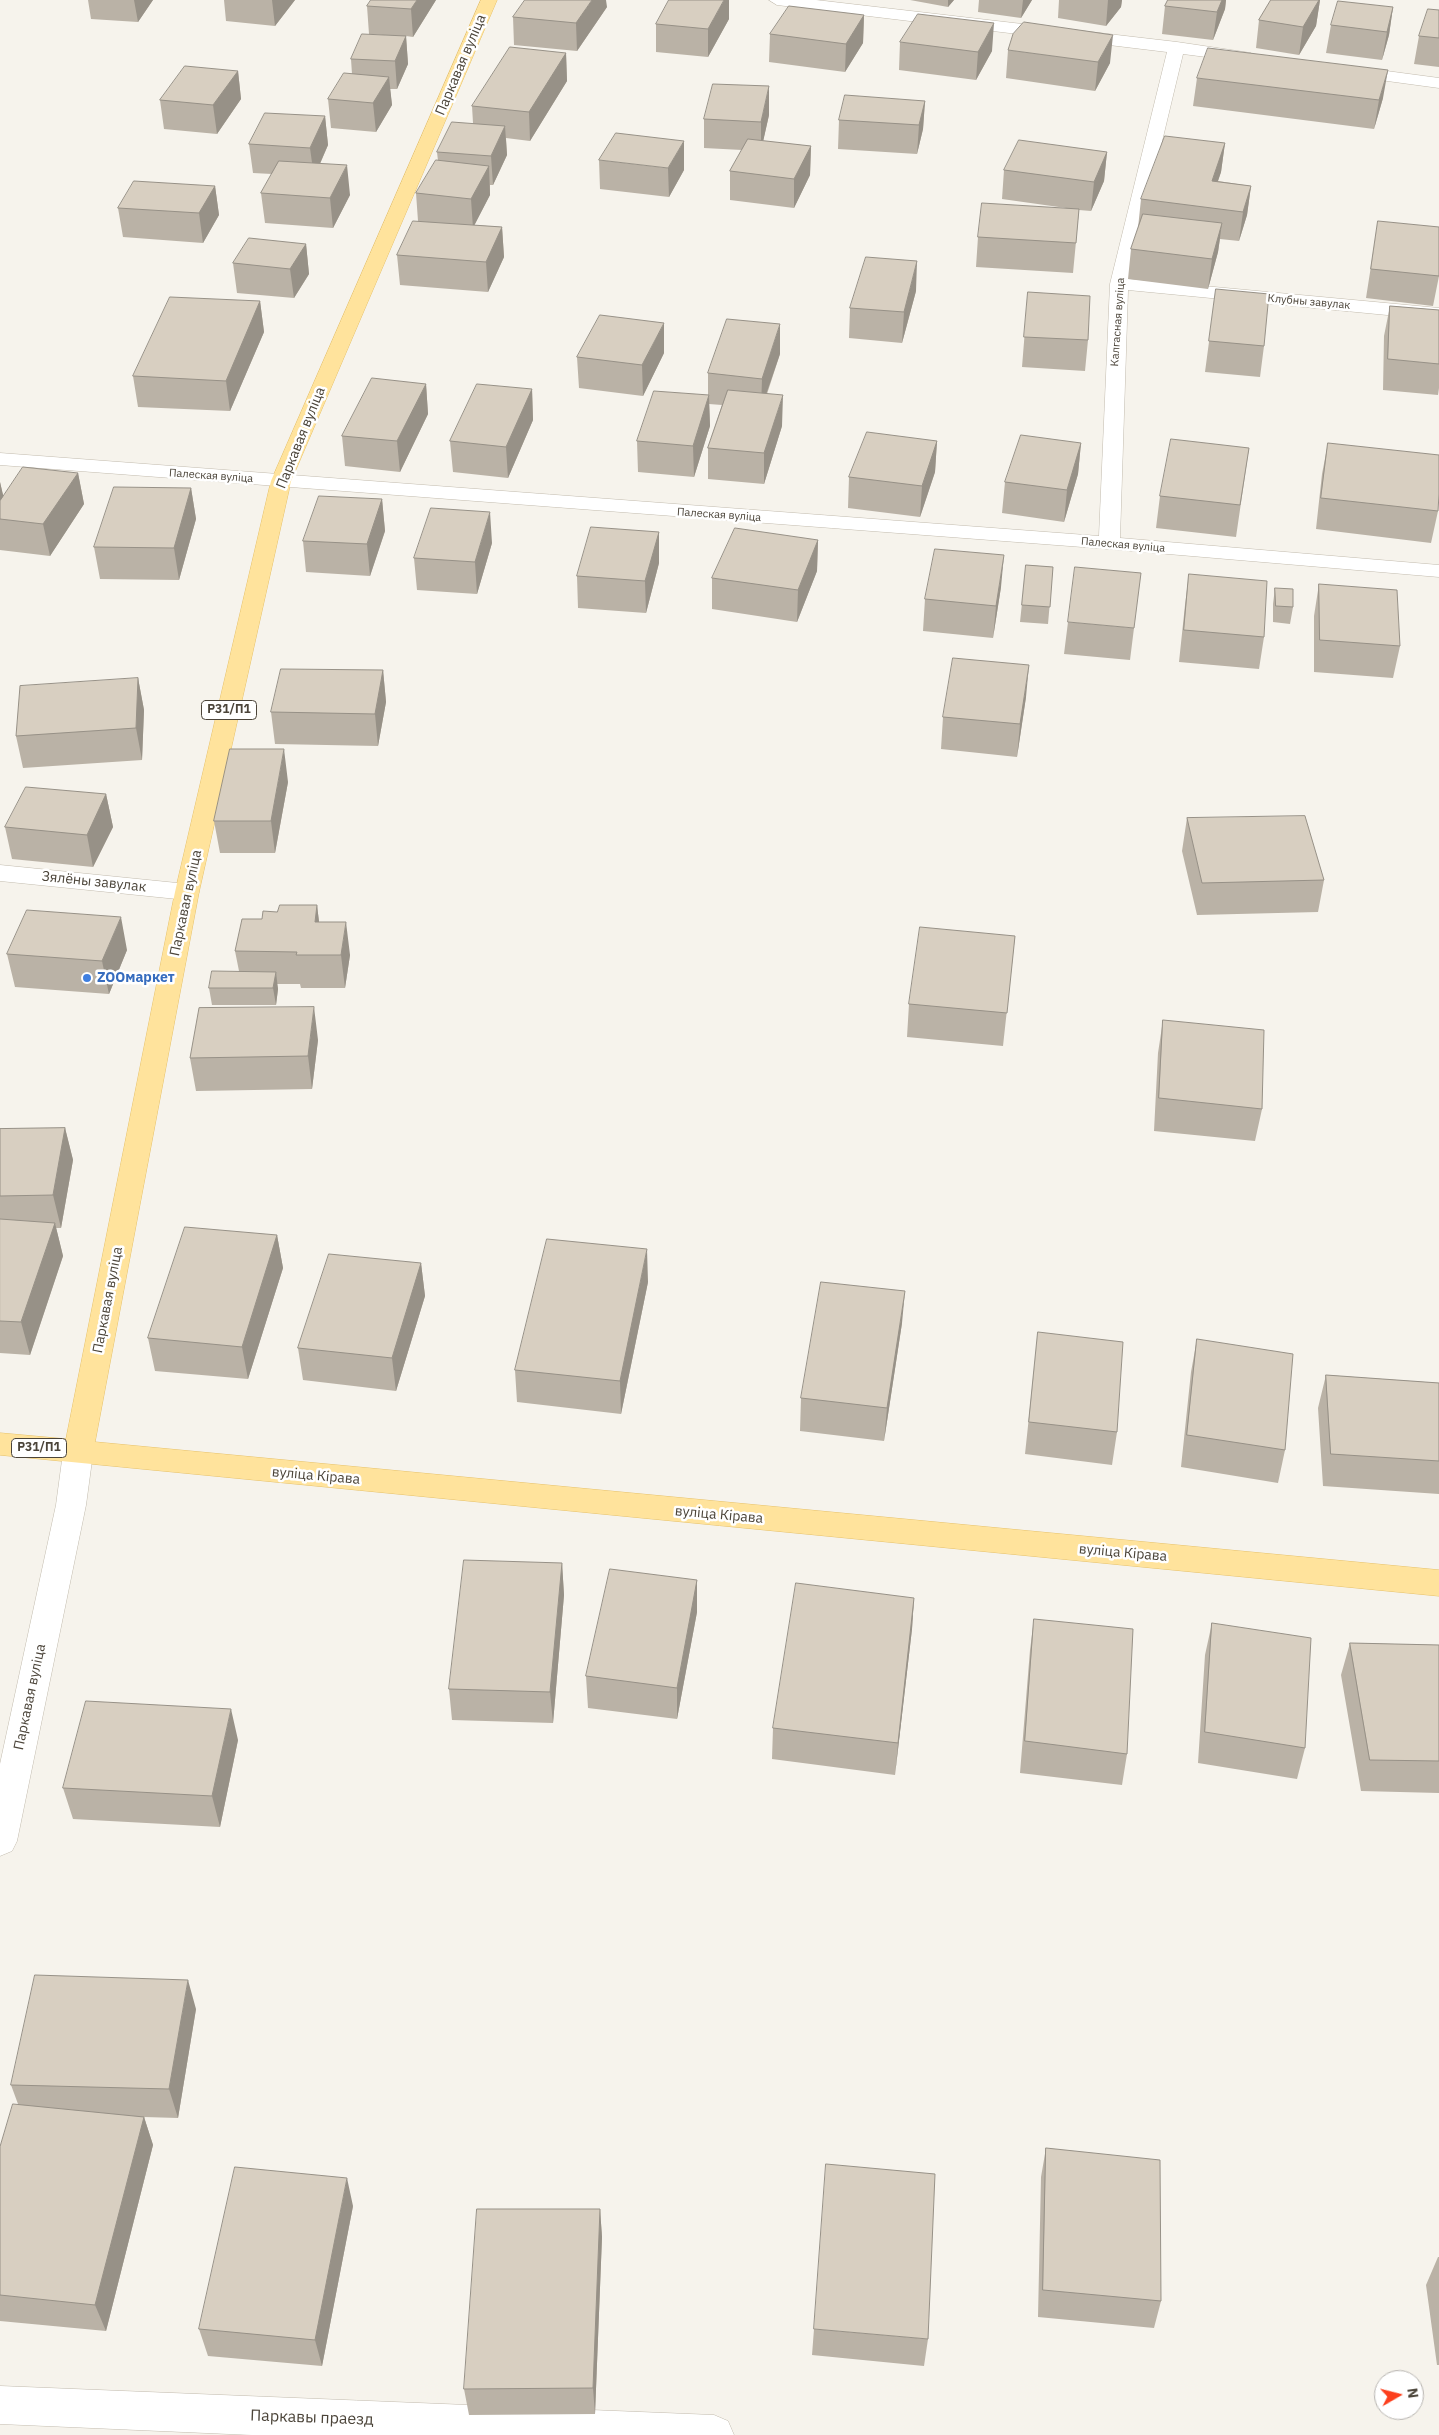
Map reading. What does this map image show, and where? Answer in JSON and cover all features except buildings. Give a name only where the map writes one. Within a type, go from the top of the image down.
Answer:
[{"type":"main road","name":"Паркавая вуліца","points":[[78,1453],[187,892],[281,481],[489,0]]},
{"type":"main road","name":"вуліца Кірава","points":[[0,1444],[1439,1583]]},
{"type":"street","points":[[777,0],[1264,59]]},
{"type":"street","name":"Калгасная вуліца","points":[[1109,544],[1119,284],[1177,47]]},
{"type":"street","points":[[1332,68],[1439,83]]},
{"type":"street","name":"Клубны завулак","points":[[1119,284],[1439,314]]},
{"type":"street","name":"Палеская вуліца","points":[[0,459],[1439,571]]},
{"type":"street","name":"Зялёны завулак","points":[[0,873],[187,892]]},
{"type":"street","name":"Паркавая вуліца","points":[[0,1841],[71,1505],[78,1453]]},
{"type":"street","name":"Паркавы праезд","points":[[0,2405],[714,2435]]},
{"type":"place","name":"ZOOмаркет","points":[[87,978]]}]
